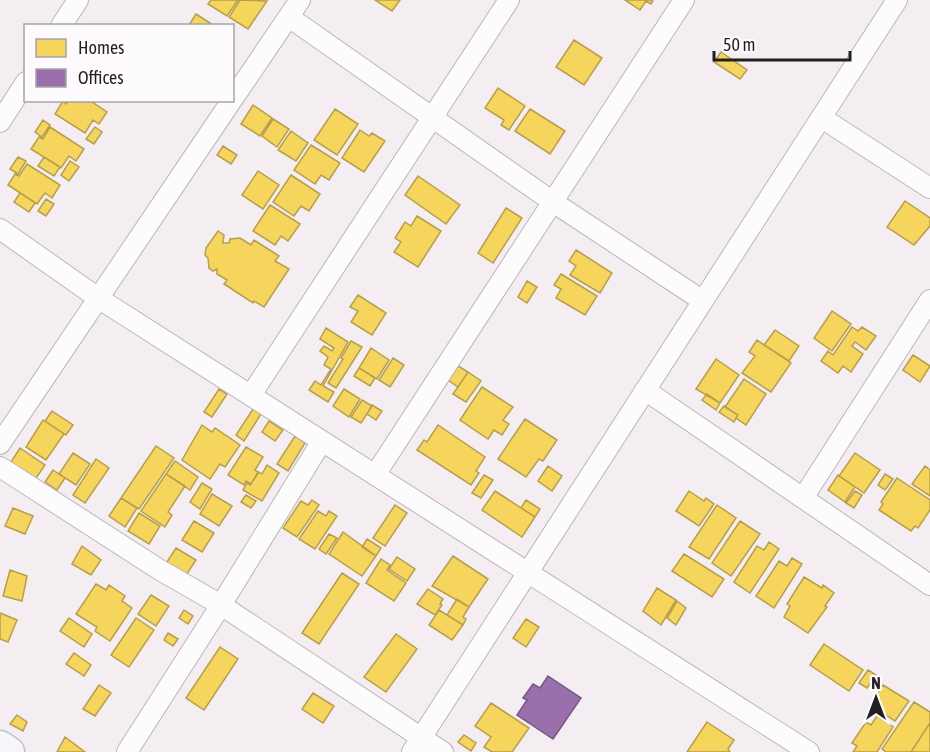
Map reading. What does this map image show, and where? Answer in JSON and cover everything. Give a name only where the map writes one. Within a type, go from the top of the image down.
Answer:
[{"type":"main road","points":[[0,746],[9,752]]},
{"type":"street","points":[[234,97],[300,0]]},
{"type":"street","points":[[251,395],[509,0]]},
{"type":"street","points":[[375,475],[684,0]]},
{"type":"street","points":[[416,745],[897,0]]},
{"type":"street","points":[[62,24],[71,2]]},
{"type":"street","points":[[289,17],[553,202],[703,301]]},
{"type":"street","points":[[0,122],[24,85]]},
{"type":"street","points":[[0,444],[231,102]]},
{"type":"street","points":[[822,118],[930,188]]},
{"type":"street","points":[[0,229],[98,298],[809,752]]},
{"type":"street","points":[[803,498],[930,300]]},
{"type":"street","points":[[645,390],[930,585]]},
{"type":"street","points":[[127,752],[322,441]]},
{"type":"street","points":[[0,467],[160,570],[221,604],[416,745],[442,752]]},
{"type":"building: Homes","points":[[211,0],[238,0],[227,16],[208,4]]},
{"type":"building: Homes","points":[[240,0],[267,1],[248,29],[229,17]]},
{"type":"building: Homes","points":[[375,0],[400,0],[392,11]]},
{"type":"building: Homes","points":[[625,0],[653,0],[651,4],[646,1],[640,10]]},
{"type":"building: Homes","points":[[196,14],[211,24],[190,24]]},
{"type":"building: Homes","points":[[574,40],[602,58],[584,85],[556,67]]},
{"type":"building: Homes","points":[[721,52],[747,70],[740,79],[714,62]]},
{"type":"building: Homes","points":[[498,88],[525,106],[509,130],[501,125],[504,120],[485,108]]},
{"type":"building: Homes","points":[[62,102],[66,104],[67,102],[92,102],[107,112],[99,124],[93,120],[85,133],[55,114]]},
{"type":"building: Homes","points":[[253,105],[272,118],[260,136],[241,124]]},
{"type":"building: Homes","points":[[335,109],[358,124],[337,155],[314,140]]},
{"type":"building: Homes","points":[[530,109],[565,131],[550,154],[515,131]]},
{"type":"building: Homes","points":[[273,119],[289,129],[277,147],[262,136]]},
{"type":"building: Homes","points":[[43,120],[50,125],[42,137],[35,132]]},
{"type":"building: Homes","points":[[50,127],[84,149],[76,161],[69,156],[61,168],[31,149],[39,137],[43,139]]},
{"type":"building: Homes","points":[[95,127],[102,132],[94,144],[86,139]]},
{"type":"building: Homes","points":[[360,130],[369,136],[372,133],[385,141],[364,172],[342,158]]},
{"type":"building: Homes","points":[[291,131],[308,143],[296,161],[278,150]]},
{"type":"building: Homes","points":[[311,145],[340,163],[329,180],[321,175],[315,184],[294,170]]},
{"type":"building: Homes","points":[[223,146],[237,155],[231,164],[217,155]]},
{"type":"building: Homes","points":[[18,157],[26,161],[18,174],[10,169]]},
{"type":"building: Homes","points":[[44,157],[60,167],[54,176],[38,166]]},
{"type":"building: Homes","points":[[70,161],[79,167],[69,181],[61,175]]},
{"type":"building: Homes","points":[[27,164],[60,185],[52,198],[45,193],[37,204],[8,185],[15,174],[19,176]]},
{"type":"building: Homes","points":[[258,171],[279,185],[263,209],[242,195]]},
{"type":"building: Homes","points":[[291,175],[320,194],[309,211],[301,206],[294,216],[273,202]]},
{"type":"building: Homes","points":[[418,176],[460,205],[446,224],[405,195]]},
{"type":"building: Homes","points":[[20,193],[35,203],[29,212],[14,202]]},
{"type":"building: Homes","points":[[46,199],[54,204],[46,216],[38,211]]},
{"type":"building: Homes","points":[[905,201],[930,218],[930,226],[914,245],[887,227]]},
{"type":"building: Homes","points":[[270,205],[300,224],[288,241],[281,236],[275,245],[253,231]]},
{"type":"building: Homes","points":[[506,208],[522,218],[493,263],[478,253]]},
{"type":"building: Homes","points":[[417,216],[441,231],[418,267],[394,252],[401,242],[395,238],[405,222],[411,226]]},
{"type":"building: Homes","points":[[218,231],[224,235],[223,243],[229,243],[230,239],[240,238],[251,245],[254,240],[279,256],[275,261],[289,269],[264,307],[254,301],[253,303],[224,284],[227,280],[217,274],[217,269],[213,271],[209,268],[208,258],[205,255],[206,248]]},
{"type":"building: Homes","points":[[576,250],[612,273],[600,293],[570,275],[576,266],[569,261]]},
{"type":"building: Homes","points":[[561,274],[597,296],[585,315],[556,298],[561,289],[554,285]]},
{"type":"building: Homes","points":[[527,281],[537,287],[527,303],[518,297]]},
{"type":"building: Homes","points":[[358,295],[386,313],[372,335],[351,322],[358,311],[350,307]]},
{"type":"building: Homes","points":[[832,311],[851,324],[832,351],[814,338]]},
{"type":"building: Homes","points":[[852,327],[858,331],[862,327],[876,336],[866,350],[855,342],[852,346],[863,354],[851,372],[843,366],[838,373],[821,361],[828,351],[833,355]]},
{"type":"building: Homes","points":[[326,328],[348,342],[323,386],[334,392],[328,402],[309,390],[315,381],[321,385],[331,369],[324,365],[328,357],[320,351],[324,346],[332,351],[334,348],[320,339]]},
{"type":"building: Homes","points":[[775,330],[799,346],[789,361],[764,345]]},
{"type":"building: Homes","points":[[757,340],[791,363],[771,392],[742,373],[755,356],[749,352]]},
{"type":"building: Homes","points":[[351,341],[362,347],[336,388],[328,383]]},
{"type":"building: Homes","points":[[371,348],[389,360],[377,379],[359,368]]},
{"type":"building: Homes","points":[[913,355],[930,366],[920,382],[903,370]]},
{"type":"building: Homes","points":[[393,358],[404,365],[390,387],[379,380]]},
{"type":"building: Homes","points":[[716,359],[739,375],[720,403],[696,389]]},
{"type":"building: Homes","points":[[458,366],[468,372],[458,387],[448,380]]},
{"type":"building: Homes","points":[[359,368],[375,378],[370,386],[354,376]]},
{"type":"building: Homes","points":[[468,372],[481,381],[466,402],[453,394]]},
{"type":"building: Homes","points":[[744,379],[766,394],[746,425],[736,418],[738,415],[725,407]]},
{"type":"building: Homes","points":[[482,387],[513,407],[503,420],[509,424],[502,435],[494,430],[488,439],[460,420]]},
{"type":"building: Homes","points":[[219,389],[227,394],[212,417],[204,412]]},
{"type":"building: Homes","points":[[344,389],[360,399],[349,417],[333,406]]},
{"type":"building: Homes","points":[[707,394],[720,403],[716,410],[702,400]]},
{"type":"building: Homes","points":[[362,400],[372,406],[361,423],[351,417]]},
{"type":"building: Homes","points":[[372,405],[382,411],[376,420],[367,414]]},
{"type":"building: Homes","points":[[724,406],[738,415],[734,422],[719,412]]},
{"type":"building: Homes","points":[[253,409],[261,414],[244,441],[236,435]]},
{"type":"building: Homes","points":[[52,411],[73,425],[66,435],[45,421]]},
{"type":"building: Homes","points":[[525,419],[557,440],[543,461],[539,459],[526,477],[498,459]]},
{"type":"building: Homes","points":[[43,420],[64,434],[46,460],[26,447]]},
{"type":"building: Homes","points":[[269,421],[283,430],[275,441],[262,432]]},
{"type":"building: Homes","points":[[202,425],[212,432],[215,428],[240,445],[225,467],[220,464],[210,479],[182,460]]},
{"type":"building: Homes","points":[[438,425],[485,457],[471,485],[417,450],[424,440],[427,442]]},
{"type":"building: Homes","points":[[295,436],[305,443],[288,471],[277,464]]},
{"type":"building: Homes","points":[[156,446],[174,458],[139,509],[121,498]]},
{"type":"building: Homes","points":[[246,447],[263,457],[255,470],[258,472],[251,484],[246,481],[244,485],[228,475]]},
{"type":"building: Homes","points":[[20,448],[45,465],[34,481],[9,465]]},
{"type":"building: Homes","points":[[73,453],[90,464],[76,485],[59,474]]},
{"type":"building: Homes","points":[[855,453],[880,470],[864,493],[839,476]]},
{"type":"building: Homes","points":[[96,459],[109,468],[85,503],[73,495]]},
{"type":"building: Homes","points":[[175,461],[198,477],[190,490],[166,474]]},
{"type":"building: Homes","points":[[267,465],[279,473],[262,501],[243,490],[247,483],[250,485],[259,472],[262,474]]},
{"type":"building: Homes","points":[[548,466],[562,476],[552,491],[538,481]]},
{"type":"building: Homes","points":[[925,466],[930,470],[930,496],[912,484]]},
{"type":"building: Homes","points":[[53,470],[65,478],[57,490],[45,482]]},
{"type":"building: Homes","points":[[166,474],[185,486],[168,512],[172,515],[165,527],[141,511]]},
{"type":"building: Homes","points":[[885,474],[893,479],[885,490],[878,485]]},
{"type":"building: Homes","points":[[484,475],[493,480],[481,498],[472,493]]},
{"type":"building: Homes","points":[[838,475],[855,487],[845,502],[828,490]]},
{"type":"building: Homes","points":[[897,478],[930,500],[930,510],[918,528],[915,526],[911,531],[879,510],[883,504],[881,502]]},
{"type":"building: Homes","points":[[202,483],[212,489],[200,509],[190,502]]},
{"type":"building: Homes","points":[[495,491],[535,517],[522,537],[482,510]]},
{"type":"building: Homes","points":[[689,491],[704,501],[706,498],[714,504],[699,526],[676,511]]},
{"type":"building: Homes","points":[[855,491],[862,495],[854,508],[846,503]]},
{"type":"building: Homes","points":[[212,494],[232,506],[219,526],[200,514]]},
{"type":"building: Homes","points":[[246,495],[256,501],[251,508],[241,502]]},
{"type":"building: Homes","points":[[121,498],[137,508],[125,527],[109,516]]},
{"type":"building: Homes","points":[[312,500],[319,505],[297,537],[283,528],[301,501],[308,505]]},
{"type":"building: Homes","points":[[526,500],[540,509],[535,517],[521,508]]},
{"type":"building: Homes","points":[[395,505],[407,513],[385,546],[373,538]]},
{"type":"building: Homes","points":[[717,505],[736,518],[709,559],[689,547]]},
{"type":"building: Homes","points":[[13,508],[33,516],[25,534],[5,526]]},
{"type":"building: Homes","points":[[318,511],[326,516],[329,511],[337,516],[315,549],[299,539]]},
{"type":"building: Homes","points":[[139,513],[160,526],[149,544],[128,531]]},
{"type":"building: Homes","points":[[194,521],[214,533],[202,552],[182,540]]},
{"type":"building: Homes","points":[[740,521],[760,534],[731,576],[712,563]]},
{"type":"building: Homes","points":[[343,532],[376,556],[362,576],[329,554]]},
{"type":"building: Homes","points":[[329,534],[337,538],[326,554],[319,549]]},
{"type":"building: Homes","points":[[367,539],[381,548],[376,556],[362,547]]},
{"type":"building: Homes","points":[[769,542],[779,549],[750,593],[734,582],[757,546],[764,550]]},
{"type":"building: Homes","points":[[82,546],[101,560],[91,575],[72,564]]},
{"type":"building: Homes","points":[[176,548],[196,560],[185,577],[165,565]]},
{"type":"building: Homes","points":[[684,554],[724,579],[712,597],[672,571]]},
{"type":"building: Homes","points":[[453,556],[488,579],[469,607],[432,586]]},
{"type":"building: Homes","points":[[397,557],[415,569],[407,581],[389,569]]},
{"type":"building: Homes","points":[[792,558],[802,564],[774,608],[756,596],[779,561],[787,566]]},
{"type":"building: Homes","points":[[381,559],[390,565],[387,570],[406,583],[394,601],[366,583]]},
{"type":"building: Homes","points":[[10,570],[27,576],[22,601],[3,596]]},
{"type":"building: Homes","points":[[342,573],[359,584],[319,644],[302,633]]},
{"type":"building: Homes","points":[[804,577],[822,588],[823,585],[834,593],[808,633],[784,617],[790,606],[787,604]]},
{"type":"building: Homes","points":[[96,584],[106,590],[109,585],[125,596],[122,601],[132,608],[110,641],[95,631],[97,627],[76,614]]},
{"type":"building: Homes","points":[[657,588],[676,600],[661,625],[643,611]]},
{"type":"building: Homes","points":[[428,589],[443,599],[435,615],[417,604]]},
{"type":"building: Homes","points":[[151,595],[169,606],[156,626],[138,614]]},
{"type":"building: Homes","points":[[457,599],[469,607],[463,617],[466,619],[463,625],[447,615]]},
{"type":"building: Homes","points":[[677,601],[686,608],[676,625],[667,618]]},
{"type":"building: Homes","points":[[184,610],[193,616],[188,624],[179,618]]},
{"type":"building: Homes","points":[[439,610],[463,625],[452,640],[429,625]]},
{"type":"building: Homes","points":[[0,613],[17,620],[8,642],[0,639]]},
{"type":"building: Homes","points":[[69,618],[92,634],[84,647],[60,631]]},
{"type":"building: Homes","points":[[136,618],[154,630],[129,667],[111,655]]},
{"type":"building: Homes","points":[[526,619],[539,627],[526,647],[513,638]]},
{"type":"building: Homes","points":[[168,633],[178,639],[173,646],[164,640]]},
{"type":"building: Homes","points":[[396,634],[417,649],[386,692],[364,677]]},
{"type":"building: Homes","points":[[824,644],[863,670],[849,691],[810,665]]},
{"type":"building: Homes","points":[[220,647],[238,659],[204,710],[186,698]]},
{"type":"building: Homes","points":[[74,653],[91,665],[84,676],[66,664]]},
{"type":"building: Homes","points":[[868,670],[876,675],[867,688],[859,683]]},
{"type":"building: Homes","points":[[99,685],[111,693],[95,716],[83,709]]},
{"type":"building: Homes","points":[[883,685],[909,701],[895,721],[874,707],[880,699],[875,696]]},
{"type":"building: Homes","points":[[313,693],[334,706],[323,723],[302,709]]},
{"type":"building: Homes","points":[[914,702],[930,712],[930,723],[911,752],[886,752],[882,749]]},
{"type":"building: Homes","points":[[491,703],[529,728],[512,752],[492,752],[484,747],[491,737],[475,726]]},
{"type":"building: Homes","points":[[17,715],[27,722],[23,731],[10,724]]},
{"type":"building: Homes","points":[[877,716],[893,727],[877,752],[853,752],[857,746],[852,743],[866,722],[871,725]]},
{"type":"building: Homes","points":[[707,722],[734,740],[728,749],[730,752],[687,752]]},
{"type":"building: Homes","points":[[930,723],[930,752],[911,752]]},
{"type":"building: Homes","points":[[464,735],[476,743],[471,751],[458,742]]},
{"type":"building: Homes","points":[[65,737],[85,752],[57,752]]},
{"type":"building: Offices","points":[[548,676],[581,698],[553,739],[517,715],[527,700],[523,698],[533,684],[540,688]]}]
